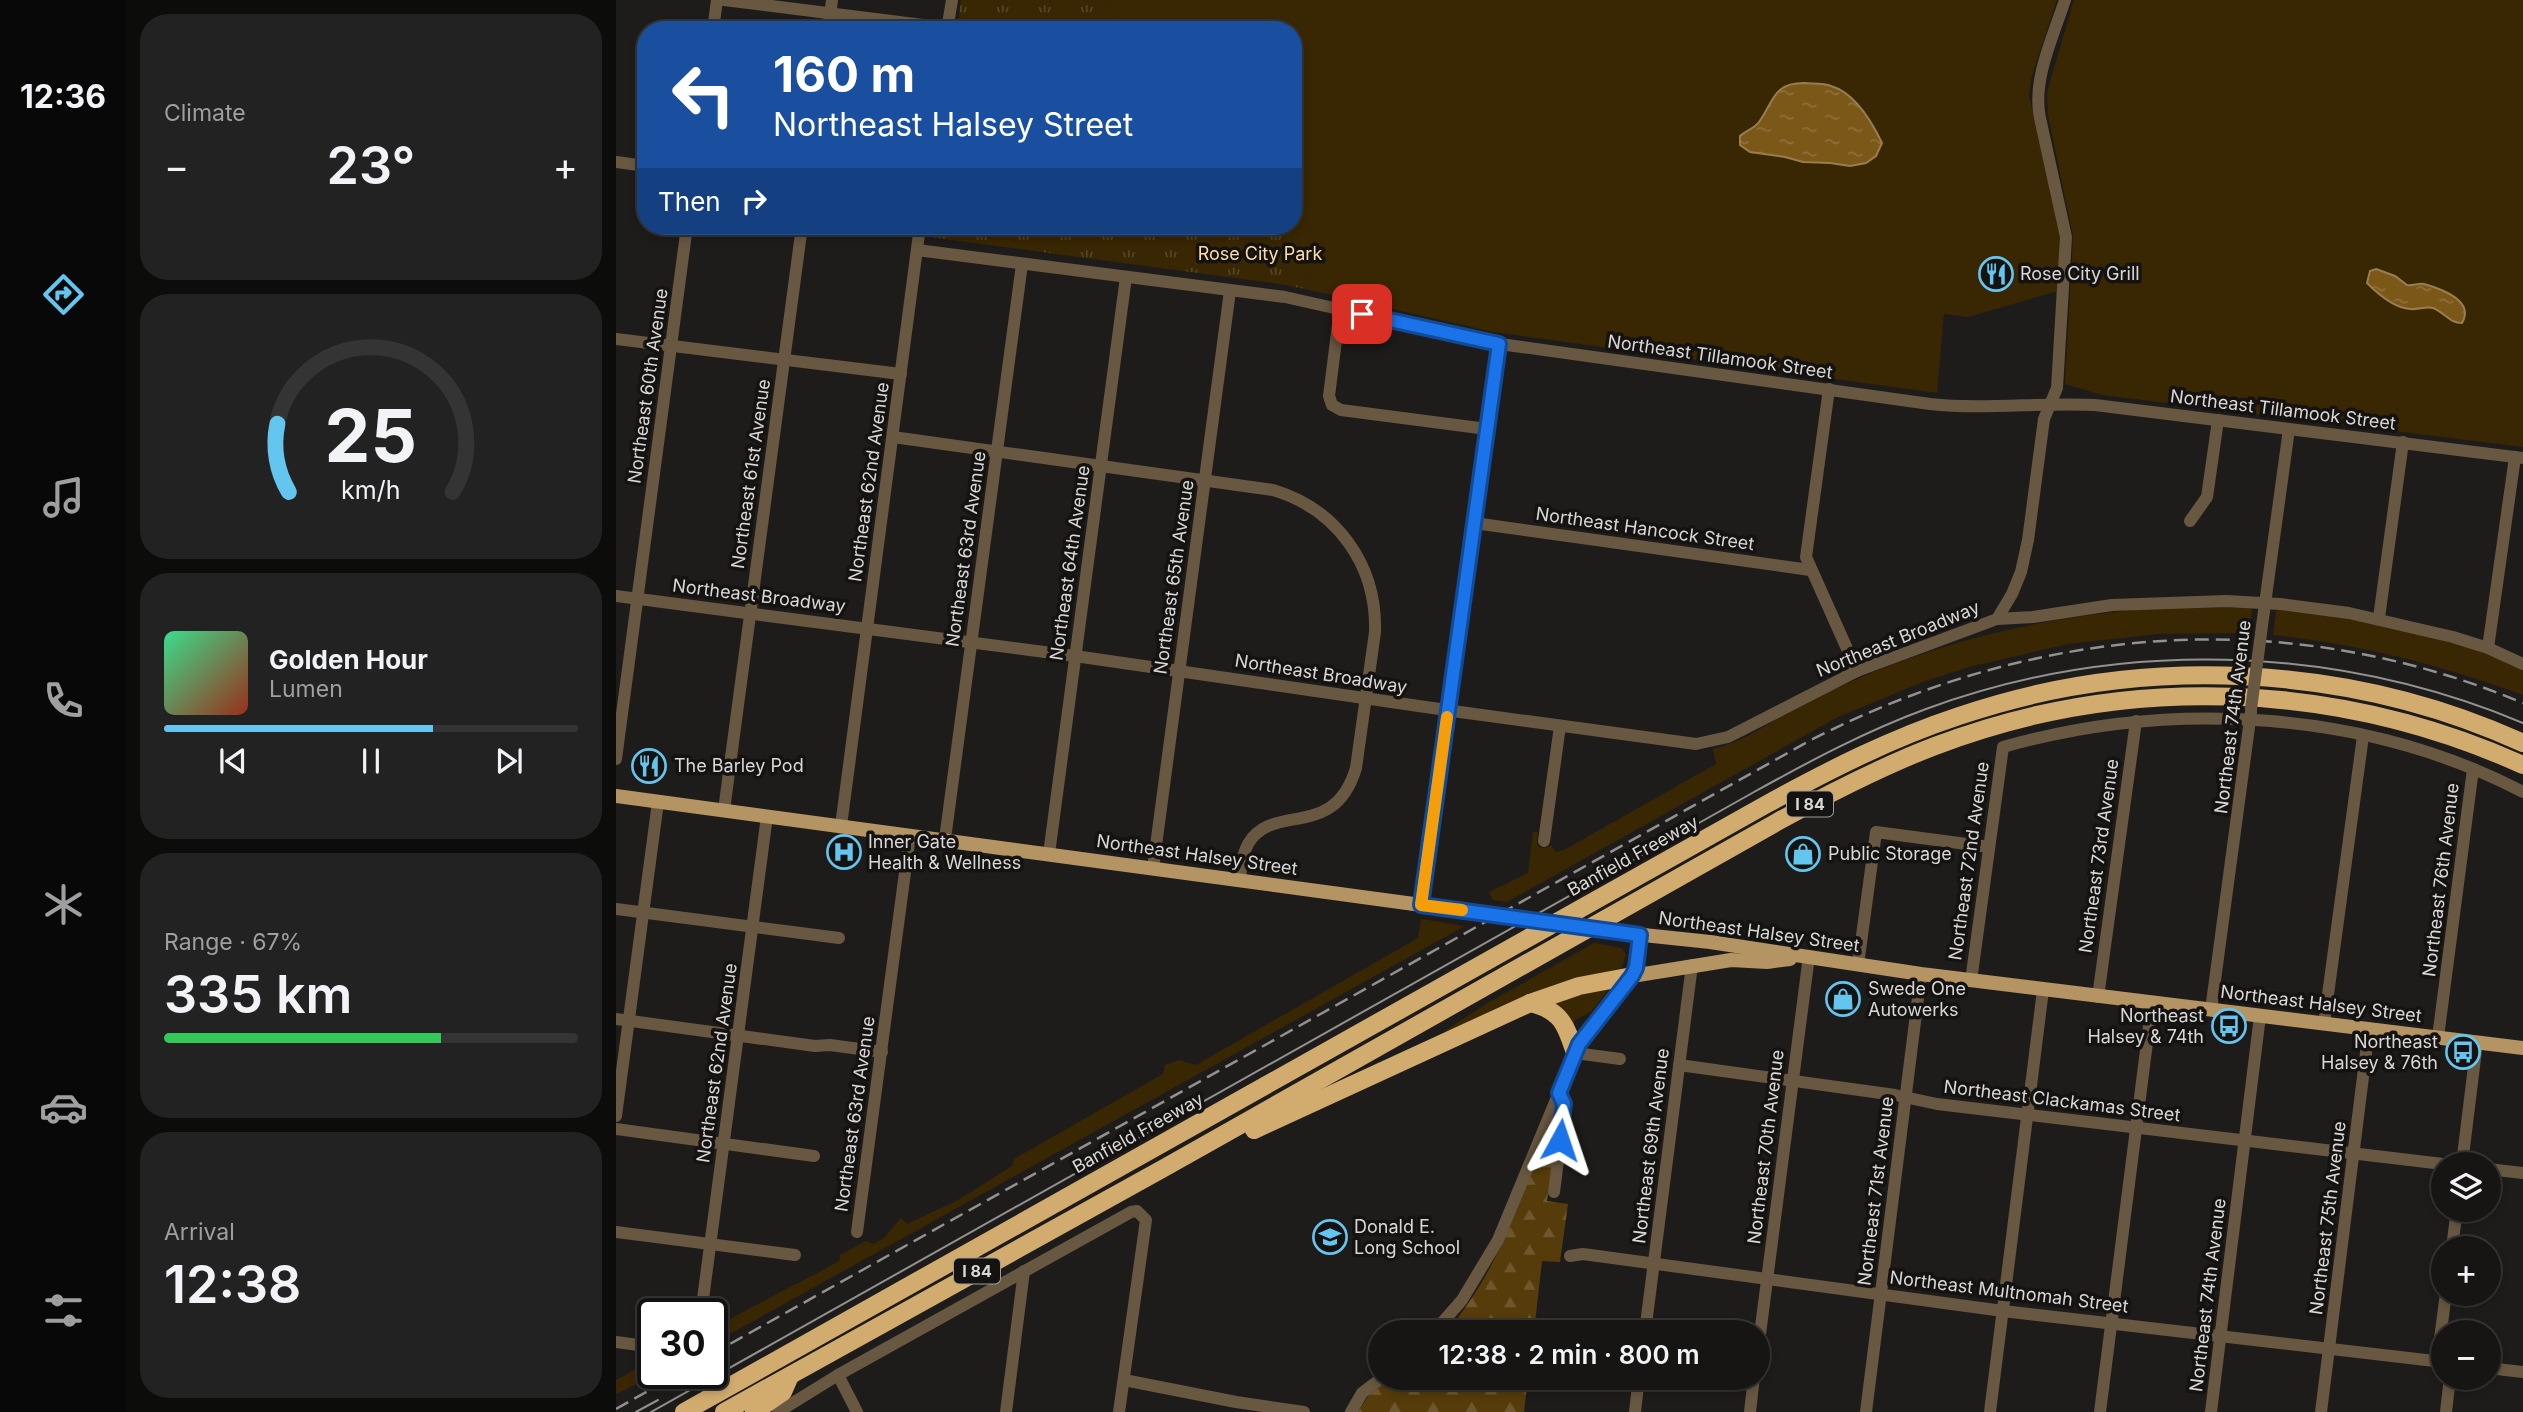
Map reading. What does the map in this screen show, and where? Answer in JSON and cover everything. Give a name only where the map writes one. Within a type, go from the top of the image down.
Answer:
[{"type":"highway","name":"Banfield Freeway","points":[[684,1412],[1755,811],[1861,756],[1927,727],[2027,696],[2097,683],[2168,677],[2239,676],[2309,682],[2378,694],[2446,713],[2523,743]]},
{"type":"highway","name":"I 84","points":[[724,1412],[1818,800],[1901,760],[1999,724],[2134,698],[2203,695],[2272,698],[2339,707],[2407,723],[2472,743],[2523,765]]},
{"type":"highway","points":[[1164,1168],[1204,1155],[1361,1079],[1530,1003],[1579,986],[1632,976]]},
{"type":"highway","points":[[1530,1003],[1554,1012],[1566,1025],[1575,1053]]},
{"type":"highway","points":[[754,1412],[783,1392],[790,1376]]},
{"type":"main road","name":"Northeast Halsey Street","points":[[616,796],[1809,956],[1971,981],[2523,1048]]},
{"type":"main road","points":[[1632,976],[1731,960],[1767,962],[1809,956]]},
{"type":"street","points":[[714,21],[717,0]]},
{"type":"street","points":[[724,0],[831,7],[905,21]]},
{"type":"street","points":[[948,21],[952,0]]},
{"type":"street","points":[[1997,619],[2021,572],[2028,541],[2044,419],[2057,388],[2066,237],[2038,99],[2040,83],[2065,0]]},
{"type":"street","points":[[616,162],[637,165]]},
{"type":"street","name":"Northeast 60th Avenue","points":[[616,759],[686,235]]},
{"type":"street","name":"Northeast 61st Avenue","points":[[724,810],[801,235]]},
{"type":"street","name":"Northeast 62nd Avenue","points":[[841,826],[919,235]]},
{"type":"street","name":"Northeast Tillamook Street","points":[[917,250],[1285,297],[1499,344],[1945,405],[2049,404],[2115,407],[2519,457]]},
{"type":"street","name":"Northeast 63rd Avenue","points":[[945,839],[1022,264]]},
{"type":"street","name":"Northeast 64th Avenue","points":[[1049,854],[1126,277]]},
{"type":"street","name":"Northeast 65th Avenue","points":[[1153,868],[1230,291]]},
{"type":"street","points":[[1340,309],[1329,396],[1332,405],[1341,410],[1487,429]]},
{"type":"street","points":[[616,339],[901,374]]},
{"type":"street","points":[[1421,905],[1499,344]]},
{"type":"street","points":[[1829,389],[1806,557],[1857,671]]},
{"type":"street","points":[[2190,521],[2207,497],[2218,420]]},
{"type":"street","name":"Northeast 74th Avenue","points":[[2211,1010],[2289,429]]},
{"type":"street","points":[[893,437],[1260,487],[1297,498],[1329,520],[1348,540],[1365,572],[1375,613],[1375,632],[1356,768],[1344,796],[1325,812],[1261,830],[1245,851],[1240,880]]},
{"type":"street","points":[[2379,618],[2403,442]]},
{"type":"street","points":[[2487,648],[2519,457]]},
{"type":"street","name":"Northeast Hancock Street","points":[[1474,523],[1810,570]]},
{"type":"street","name":"Northeast Broadway","points":[[616,596],[866,627],[1670,742],[1707,743],[1728,737],[1857,671],[1997,619],[2033,617],[2137,603],[2197,601],[2379,618],[2441,633],[2487,648],[2523,664]]},
{"type":"street","points":[[2136,721],[2251,715],[2422,750],[2523,792]]},
{"type":"street","name":"Northeast 72nd Avenue","points":[[1971,981],[2003,747],[2075,730],[2136,721]]},
{"type":"street","name":"Northeast 73rd Avenue","points":[[2098,997],[2136,721]]},
{"type":"street","points":[[1544,841],[1560,726]]},
{"type":"street","points":[[2324,1024],[2363,736]]},
{"type":"street","name":"Northeast 76th Avenue","points":[[2438,1037],[2473,769]]},
{"type":"street","points":[[616,1116],[623,1020],[644,912],[658,802]]},
{"type":"street","name":"Northeast 62nd Avenue","points":[[703,1298],[767,816]]},
{"type":"street","points":[[1858,965],[1876,832],[1989,847]]},
{"type":"street","name":"Northeast 63rd Avenue","points":[[857,1232],[910,835]]},
{"type":"street","points":[[616,909],[839,938]]},
{"type":"street","points":[[1444,1320],[1462,1300],[1498,1240],[1583,1037],[1636,968],[1640,935]]},
{"type":"street","name":"Northeast 70th Avenue","points":[[1762,1320],[1809,956]]},
{"type":"street","name":"Northeast 69th Avenue","points":[[1647,1320],[1692,965]]},
{"type":"street","name":"Northeast 71st Avenue","points":[[1866,1412],[1921,974]]},
{"type":"street","points":[[1990,1412],[2043,990]]},
{"type":"street","points":[[2100,1412],[2152,1003]]},
{"type":"street","name":"Northeast 74th Avenue","points":[[2211,1412],[2260,1016]]},
{"type":"street","points":[[623,1020],[882,1052]]},
{"type":"street","name":"Northeast 75th Avenue","points":[[2321,1412],[2369,1029]]},
{"type":"street","points":[[2463,1152],[2477,1042]]},
{"type":"street","points":[[1575,1053],[1620,1059]]},
{"type":"street","name":"Northeast Clackamas Street","points":[[1679,1065],[2028,1116],[2431,1163]]},
{"type":"street","points":[[1554,1192],[1564,1114],[1564,1104],[1559,1093]]},
{"type":"street","points":[[616,1129],[814,1156]]},
{"type":"street","points":[[2501,1170],[2523,1173]]},
{"type":"street","points":[[778,1412],[838,1375],[1130,1212],[1141,1213],[1146,1220],[1119,1412]]},
{"type":"street","points":[[616,1232],[795,1255]]},
{"type":"street","name":"Northeast Multnomah Street","points":[[1570,1256],[1583,1254],[2003,1311],[2431,1361]]},
{"type":"street","points":[[1006,1412],[1024,1271]]},
{"type":"street","points":[[616,1342],[637,1345]]},
{"type":"street","points":[[2501,1369],[2523,1372]]},
{"type":"street","points":[[838,1375],[857,1412]]},
{"type":"street","points":[[1124,1380],[1235,1407],[1304,1412]]},
{"type":"street","points":[[1351,1412],[1362,1392],[1368,1388]]},
{"type":"street","points":[[1635,1412],[1638,1390]]},
{"type":"street","points":[[1750,1412],[1753,1390]]},
{"type":"street","points":[[2446,1412],[2449,1390]]},
{"type":"green space","points":[[961,0],[1106,0],[1117,21],[958,21]]},
{"type":"green space","points":[[1106,0],[2057,0],[2032,75],[2029,95],[2059,228],[2061,244],[2058,291],[1968,317],[1944,314],[1937,393],[1493,332],[1318,292],[1282,235],[1302,235],[1302,21],[1117,21]]},
{"type":"green space","points":[[2074,0],[2523,0],[2523,447],[2102,395],[2065,384],[2073,236],[2048,115],[2047,92]]},
{"type":"green space","name":"Rose City Park","points":[[1282,235],[1318,292],[1286,285],[930,237]]},
{"type":"green space","points":[[2194,606],[2252,608],[2250,633],[2159,634],[2068,644],[1969,667],[1923,682],[1838,717],[1507,902],[1493,900],[1489,892],[1528,873],[1533,832],[1538,832],[1537,844],[1540,847],[1551,845],[1556,852],[1564,850],[1716,764],[1713,749],[1740,740],[1852,681],[1893,664],[1977,637],[2020,627],[2106,613]]},
{"type":"green space","points":[[2278,610],[2339,616],[2449,640],[2523,668],[2523,695],[2400,657],[2273,635]]},
{"type":"green space","points":[[1421,919],[1465,926],[728,1335],[728,1320],[839,1261],[840,1255],[866,1241],[873,1244],[884,1238],[901,1218],[907,1224],[958,1200],[1012,1166],[1014,1159],[1163,1074],[1165,1065],[1179,1060],[1196,1065],[1418,938]]},
{"type":"green space","points":[[1594,943],[1622,948],[1626,954],[1622,968],[1554,985],[1447,1032],[1446,1030],[1486,1004]]},
{"type":"green space","points":[[1609,989],[1591,1012],[1575,1020],[1573,1027],[1548,1001]]},
{"type":"green space","points":[[1556,1112],[1559,1113],[1547,1201],[1568,1204],[1560,1262],[1542,1261],[1535,1320],[1455,1320],[1497,1255]]},
{"type":"green space","points":[[637,1369],[637,1384],[616,1394],[616,1380]]},
{"type":"green space","points":[[1376,1390],[1527,1390],[1524,1412],[1358,1412]]},
{"type":"water","points":[[1804,83],[1831,86],[1855,102],[1882,143],[1876,156],[1866,163],[1850,166],[1803,162],[1750,152],[1740,145],[1740,136],[1757,124],[1780,90],[1786,86]]},
{"type":"water","points":[[2376,269],[2395,276],[2407,285],[2424,284],[2455,297],[2464,308],[2462,323],[2433,308],[2404,308],[2387,300],[2367,283],[2370,271]]},
{"type":"tram line","points":[[651,1412],[1754,792],[1860,737],[1926,709],[1999,686],[2074,670],[2150,661],[2226,660],[2302,665],[2377,678],[2451,697],[2523,723]]},
{"type":"tram line","points":[[636,1412],[658,1400]]},
{"type":"railway","points":[[728,1345],[1811,740],[1897,701],[1984,671],[2073,651],[2163,641],[2254,641],[2344,651],[2434,671],[2523,703]]},
{"type":"railway","points":[[616,1409],[651,1389]]},
{"type":"slow traffic","points":[[1447,717],[1421,905],[1462,910]]},
{"type":"place","name":"Rose City Grill","points":[[1996,274]]},
{"type":"place","name":"The Barley Pod","points":[[649,766]]},
{"type":"place","name":"Inner Gate Health & Wellness","points":[[844,852]]},
{"type":"place","name":"Public Storage","points":[[1803,854]]},
{"type":"place","name":"Swede One Autowerks","points":[[1843,999]]},
{"type":"place","name":"Northeast Halsey & 74th","points":[[2229,1026]]},
{"type":"place","name":"Northeast Halsey & 76th","points":[[2463,1052]]},
{"type":"place","name":"Donald E. Long School","points":[[1330,1237]]},
{"type":"route","points":[[1362,314],[1499,344],[1421,905],[1640,935],[1636,968],[1632,976],[1579,1044],[1559,1093],[1564,1104],[1560,1140]]}]
